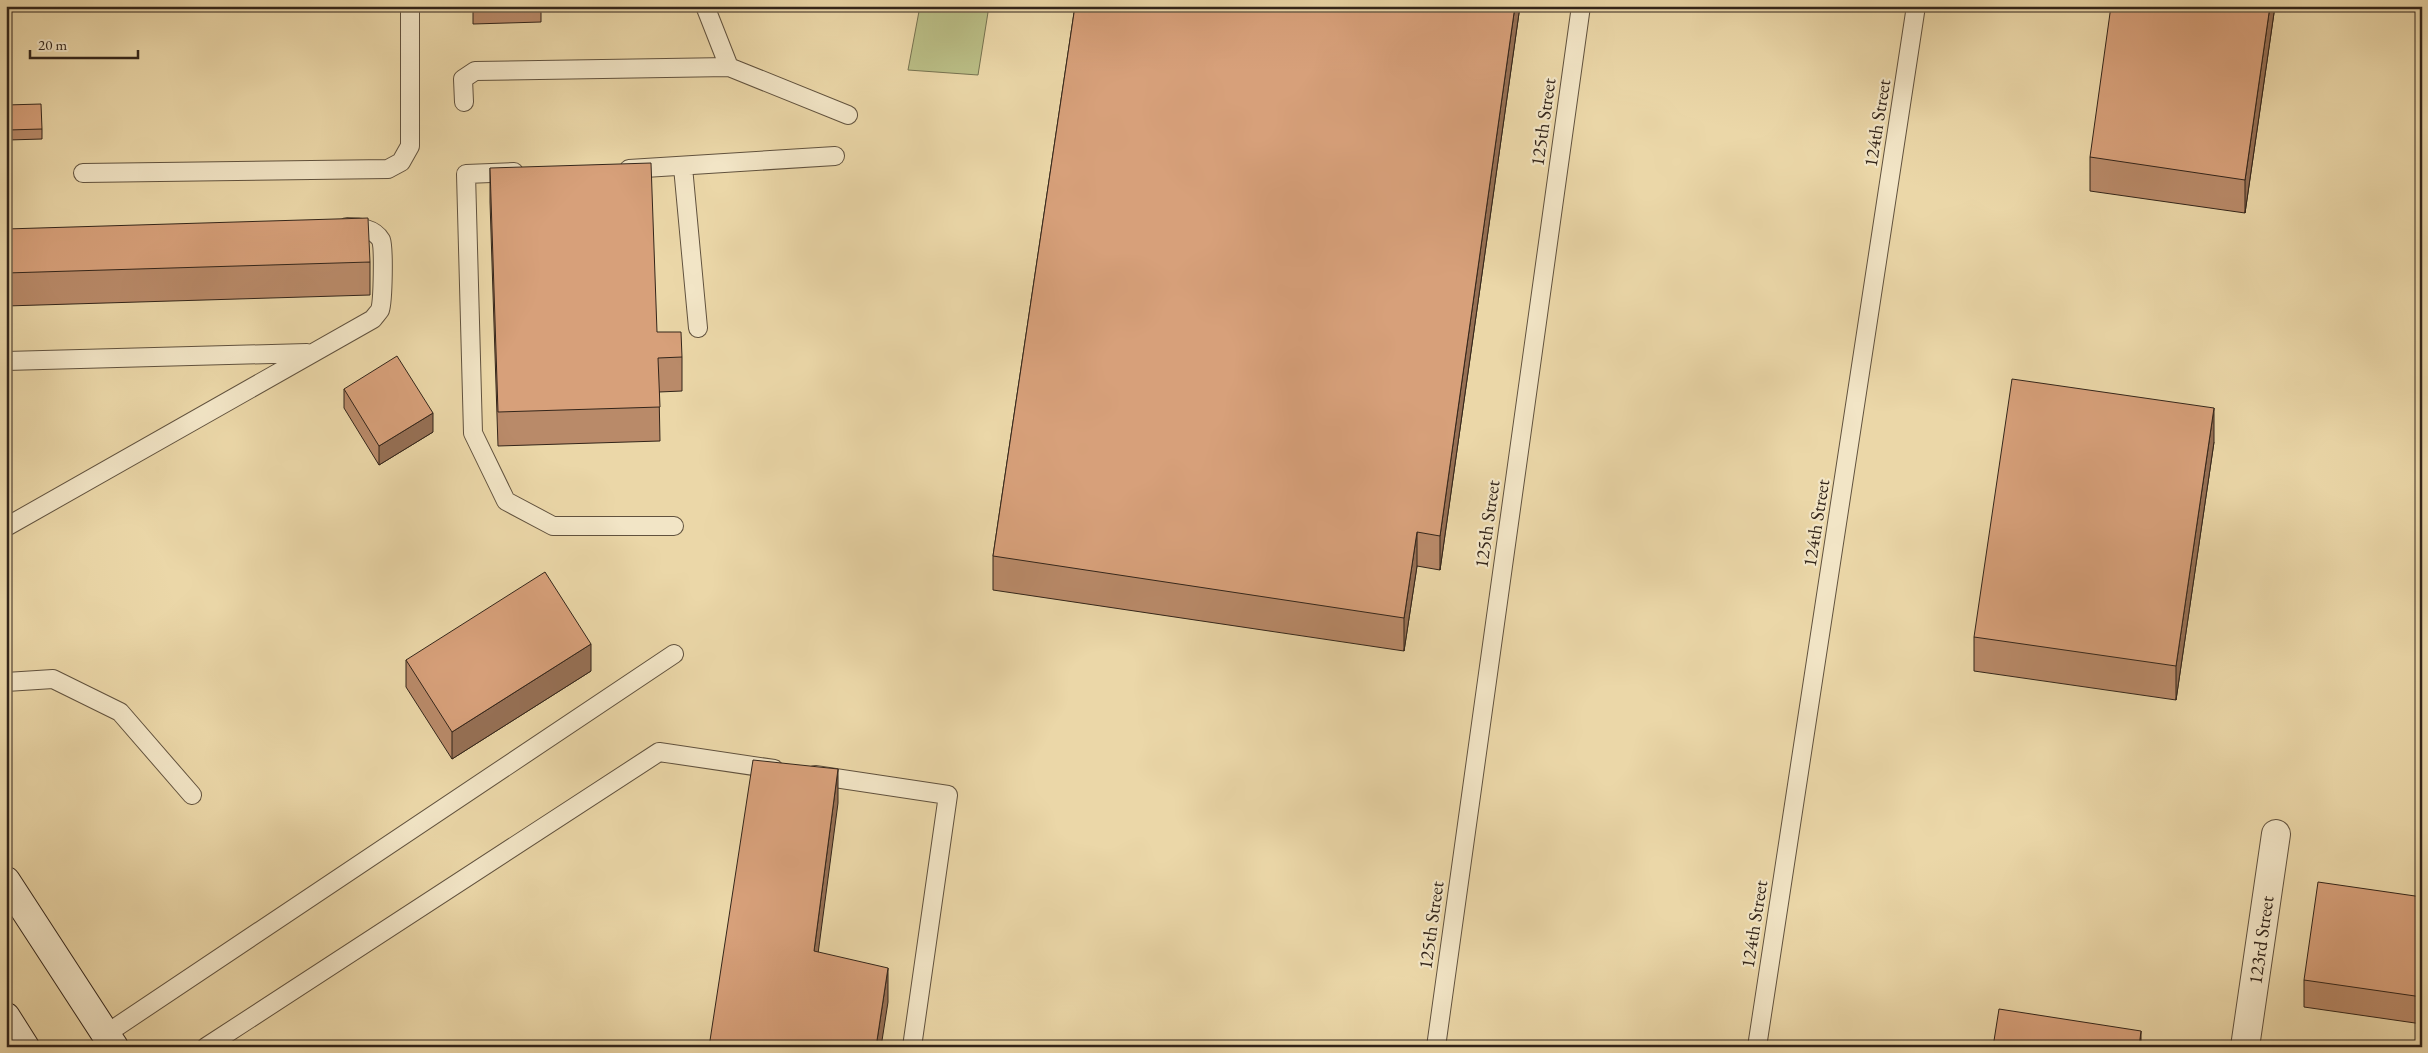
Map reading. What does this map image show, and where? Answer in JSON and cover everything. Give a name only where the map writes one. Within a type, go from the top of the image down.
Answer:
[{"type":"main road","name":"123rd Street","points":[[2245,1047],[2276,834]]},
{"type":"main road","points":[[6,882],[110,1040]]},
{"type":"main road","points":[[6,1017],[25,1047]]},
{"type":"lane","points":[[83,173],[388,169],[401,162],[410,146],[410,6]]},
{"type":"lane","points":[[705,6],[729,67]]},
{"type":"lane","name":"125th Street","points":[[1436,1047],[1581,6]]},
{"type":"lane","name":"124th Street","points":[[1757,1047],[1916,6]]},
{"type":"lane","points":[[464,102],[464,79],[475,71],[729,67],[848,115]]},
{"type":"lane","points":[[616,169],[683,167],[835,156]]},
{"type":"lane","points":[[683,167],[698,328]]},
{"type":"lane","points":[[536,172],[466,174],[473,433],[506,501],[553,526],[674,526]]},
{"type":"lane","points":[[6,527],[373,319],[380,311],[383,296],[381,241],[374,232],[360,227],[331,228]]},
{"type":"lane","points":[[6,361],[310,353]]},
{"type":"lane","points":[[110,1040],[674,654]]},
{"type":"lane","points":[[6,682],[53,679],[120,712],[192,795]]},
{"type":"lane","points":[[206,1047],[659,752],[948,795],[912,1047]]},
{"type":"green space","points":[[920,6],[989,6],[978,75],[908,70]]},
{"type":"building","points":[[1075,6],[1515,6],[1440,536],[1417,532],[1404,618],[993,556]]},
{"type":"building","points":[[2111,6],[2270,6],[2245,180],[2090,157]]},
{"type":"building","points":[[41,104],[42,129],[8,130],[8,145],[6,147],[6,105]]},
{"type":"building","points":[[651,163],[657,332],[681,332],[682,357],[658,358],[660,407],[498,412],[490,168]]},
{"type":"building","points":[[368,218],[370,262],[6,273],[6,229]]},
{"type":"building","points":[[397,356],[433,413],[379,446],[344,389]]},
{"type":"building","points":[[2012,379],[2214,408],[2176,666],[1974,637]]},
{"type":"building","points":[[545,572],[591,644],[452,732],[406,660]]},
{"type":"building","points":[[753,760],[838,769],[814,951],[888,968],[876,1047],[709,1047]]},
{"type":"building","points":[[2318,882],[2422,897],[2422,997],[2304,980]]},
{"type":"building","points":[[1999,1009],[2141,1031],[2139,1047],[1993,1047]]}]
